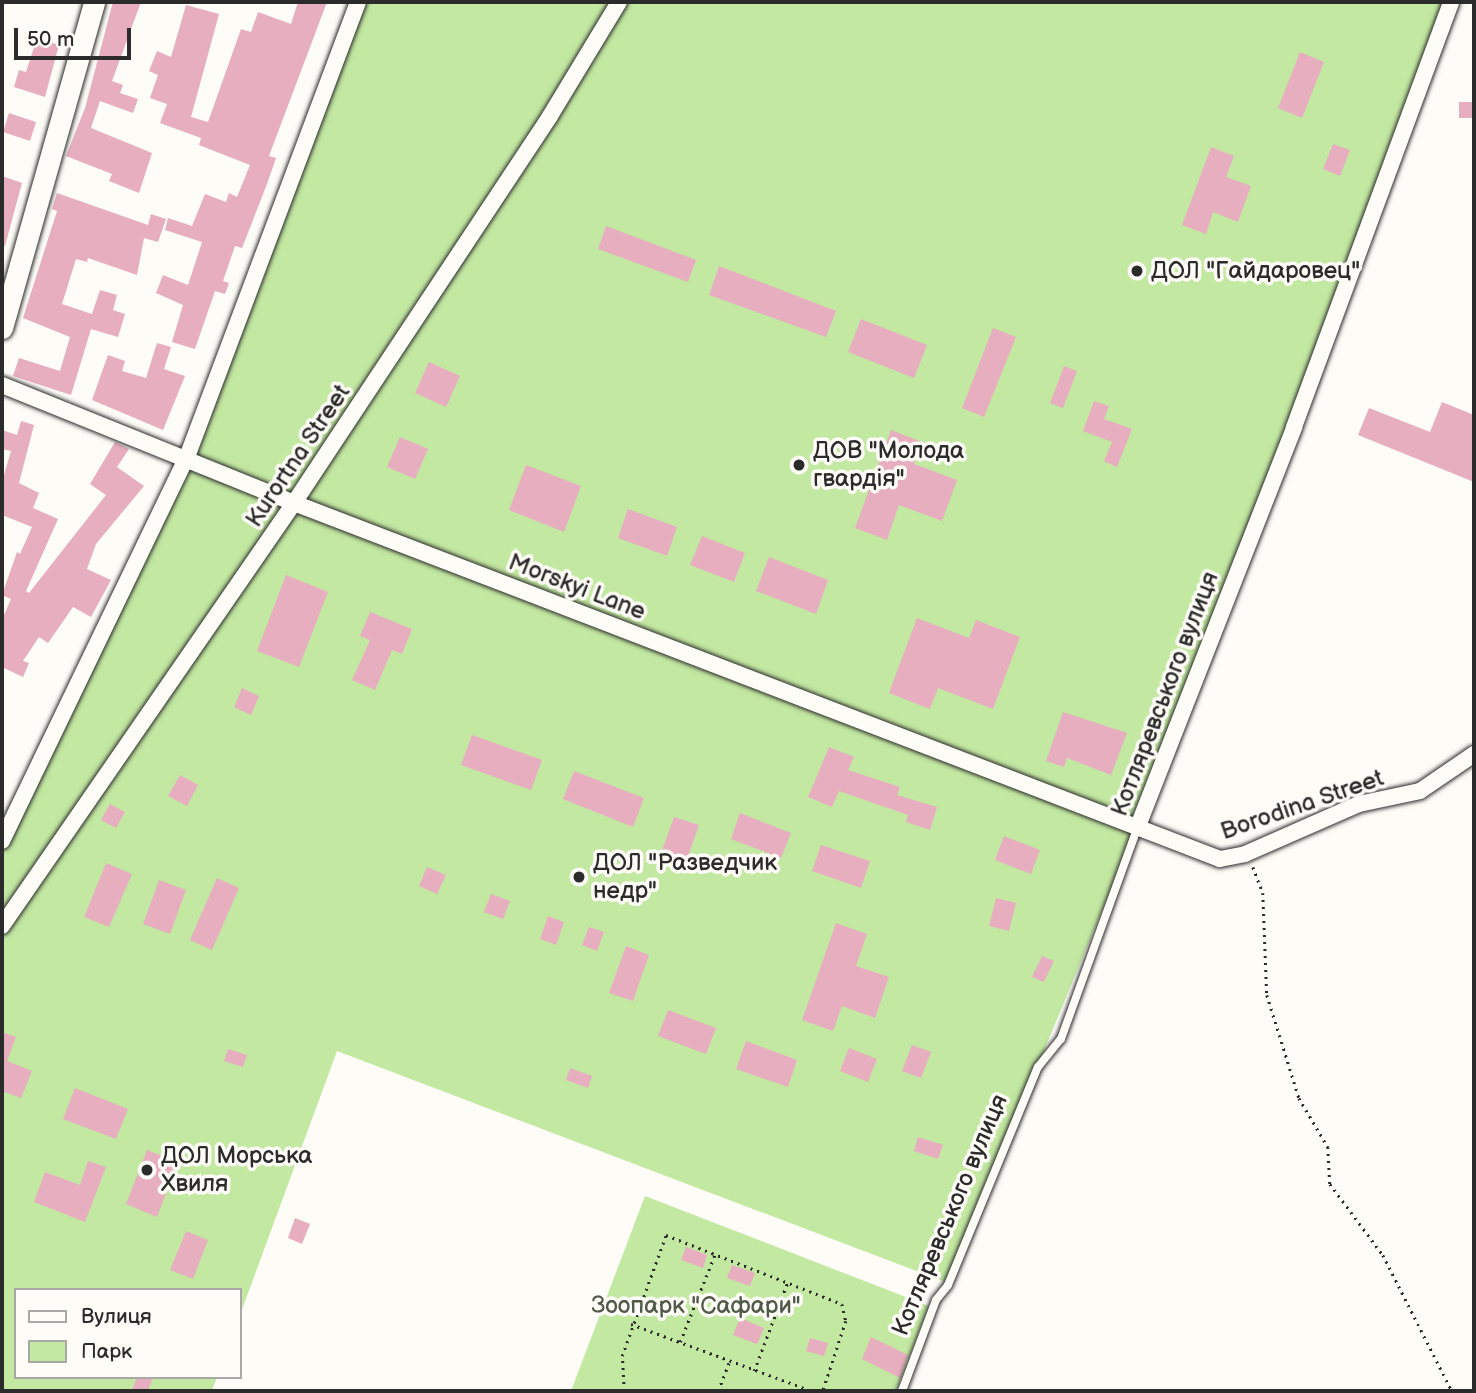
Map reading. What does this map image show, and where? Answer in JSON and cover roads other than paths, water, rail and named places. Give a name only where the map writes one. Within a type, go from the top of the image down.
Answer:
[{"type":"main road","points":[[2,328],[94,2]]},
{"type":"street","points":[[2,841],[187,457],[358,2]]},
{"type":"street","name":"Kurortna Street","points":[[3,923],[294,503],[550,116],[619,2]]},
{"type":"street","name":"Котляревського вулиця","points":[[1138,826],[1294,427],[1451,2]]},
{"type":"street","name":"Morskyi Lane","points":[[2,385],[187,457],[294,503],[1138,826]]},
{"type":"street","name":"Borodina Street","points":[[1138,826],[1220,859],[1245,853],[1347,808],[1420,791],[1474,754]]},
{"type":"lane","name":"Котляревського вулиця","points":[[902,1391],[936,1300],[948,1285],[1038,1067],[1060,1040],[1138,826]]},
{"type":"place","name":"ДОЛ \"Гайдаровец\"","points":[[1137,271]]},
{"type":"place","name":"ДОВ \"Молода гвардія\"","points":[[799,465]]},
{"type":"place","name":"ДОЛ \"Разведчик недр\"","points":[[579,877]]},
{"type":"place","name":"ДОЛ Морська Хвиля","points":[[147,1170]]},
{"type":"park label","name":"Зоопарк \"Сафари\"","points":[[696,1306]]}]
